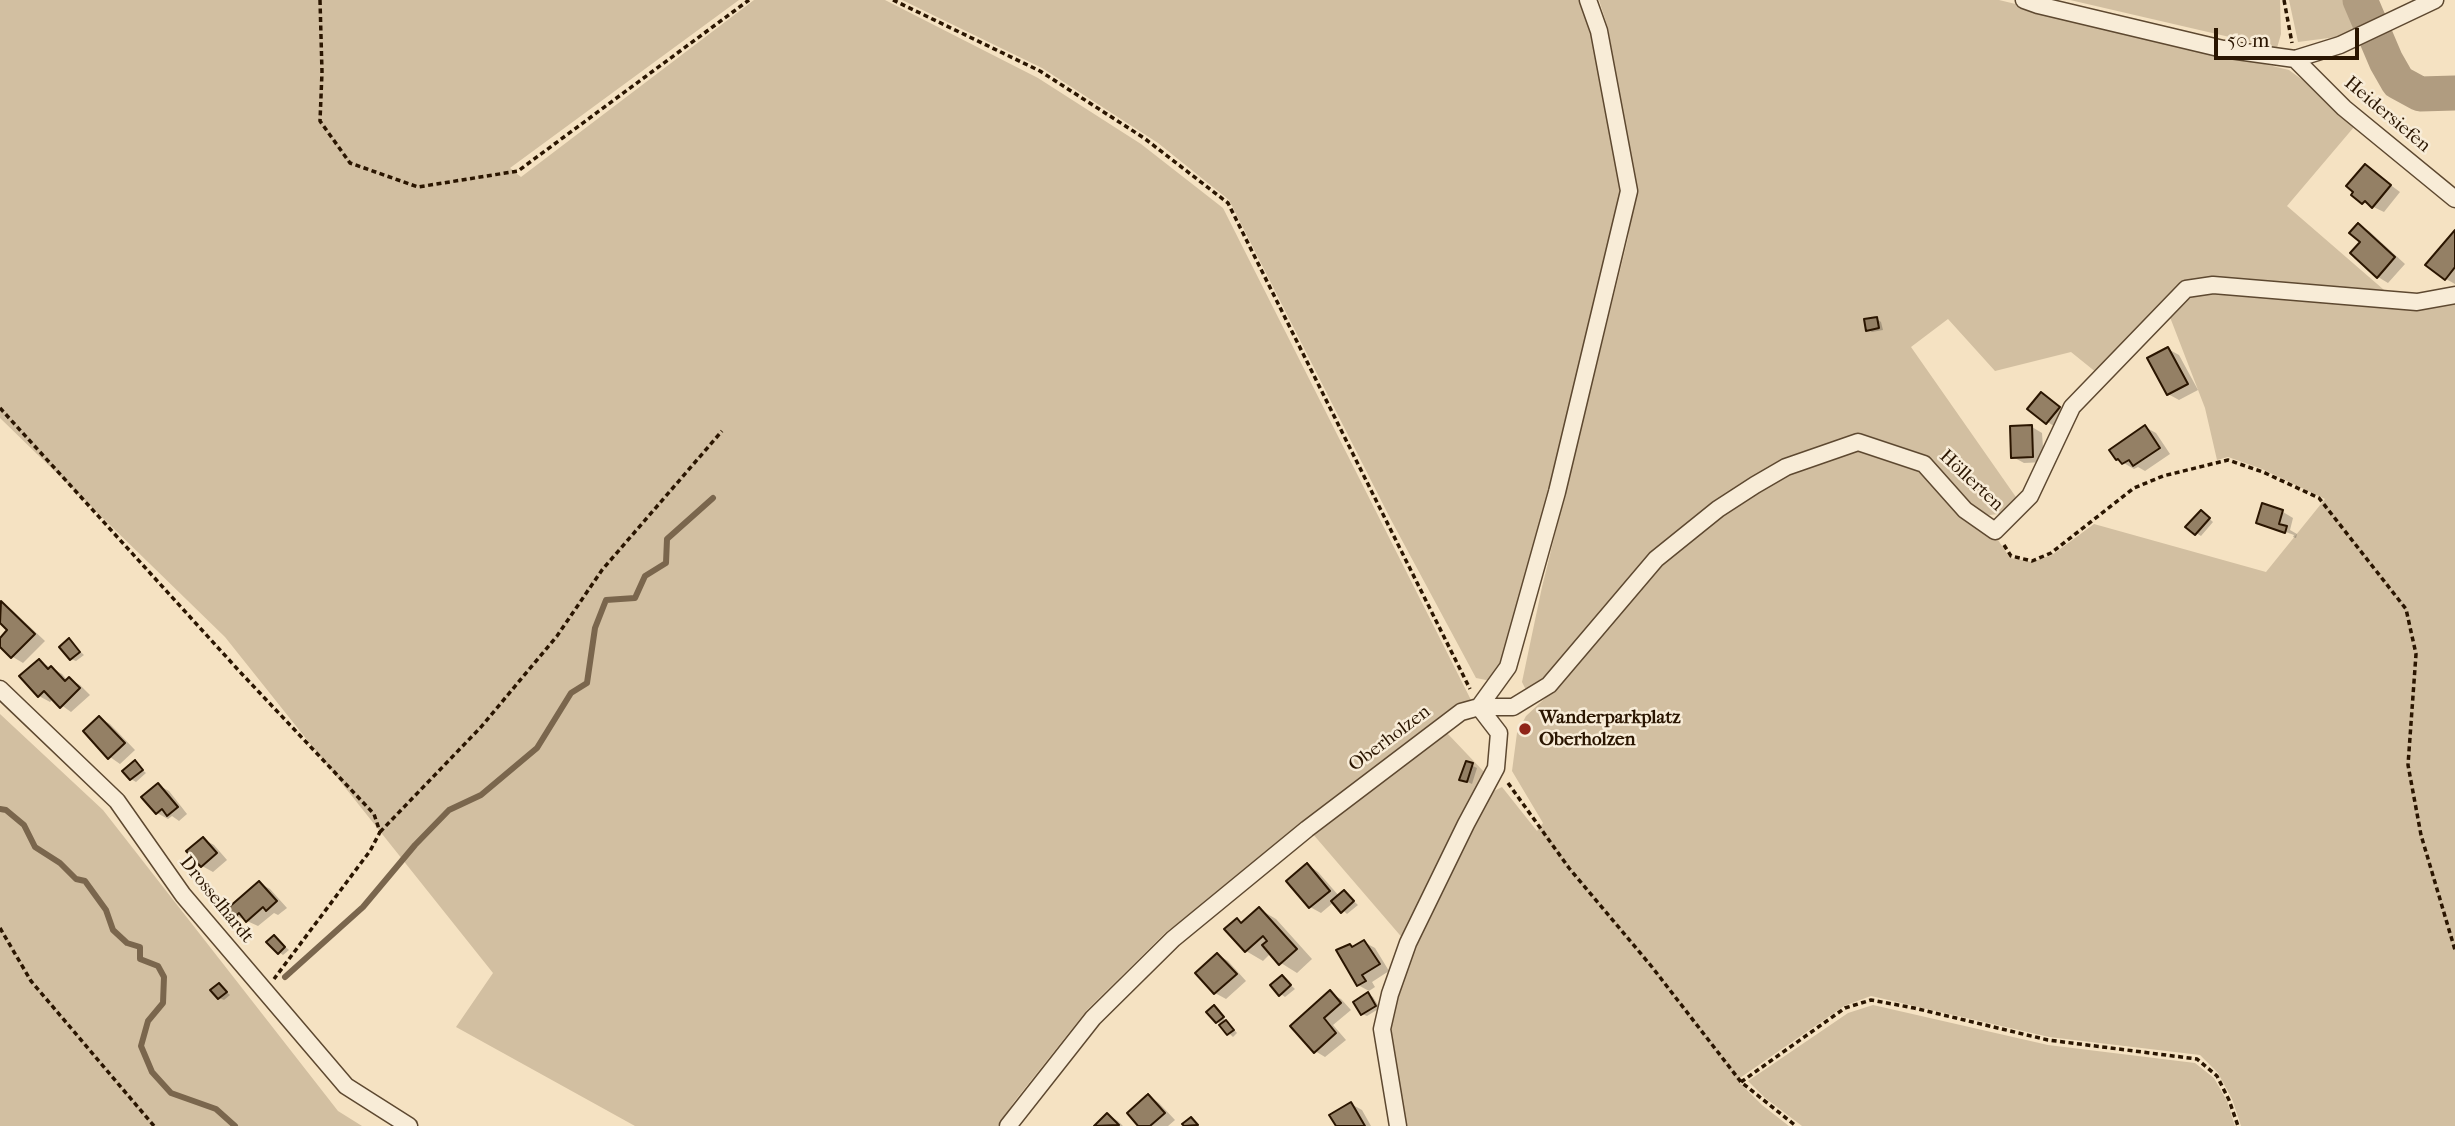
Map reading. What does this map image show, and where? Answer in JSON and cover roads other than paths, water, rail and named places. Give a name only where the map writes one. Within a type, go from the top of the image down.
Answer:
[{"type":"street","points":[[1398,1126],[1382,1030],[1390,994],[1408,943],[1496,768],[1499,733],[1479,707],[1508,667],[1557,492],[1629,191],[1599,31],[1588,0]]},
{"type":"street","points":[[2024,0],[2223,49],[2295,59],[2361,35],[2435,0]]},
{"type":"street","name":"Heidersiefen","points":[[2295,59],[2344,108],[2455,199]]},
{"type":"street","name":"Höllerten","points":[[1479,707],[1513,707],[1549,685],[1657,559],[1718,509],[1786,467],[1858,442],[1924,464],[1965,510],[1995,531],[2030,496],[2072,407],[2186,289],[2213,285],[2417,303],[2455,295]]},
{"type":"street","name":"Drosselhardt","points":[[0,689],[117,801],[183,895],[346,1086],[409,1126]]},
{"type":"street","name":"Oberholzen","points":[[1008,1126],[1093,1018],[1173,939],[1307,829],[1461,712],[1479,707]]},
{"type":"waterway","points":[[2360,0],[2398,82],[2420,94],[2455,93]]},
{"type":"waterway","points":[[285,977],[363,907],[415,845],[449,810],[481,795],[537,748],[571,693],[587,683],[595,628],[606,600],[635,598],[645,576],[666,563],[667,539],[713,498]]},
{"type":"waterway","points":[[0,809],[6,810],[24,825],[35,847],[60,863],[76,879],[85,881],[106,910],[113,930],[127,943],[140,947],[140,959],[158,966],[164,977],[163,1003],[148,1021],[141,1046],[152,1072],[171,1093],[216,1109],[235,1126]]},
{"type":"place","name":"Wanderparkplatz Oberholzen","points":[[1525,729]]}]
